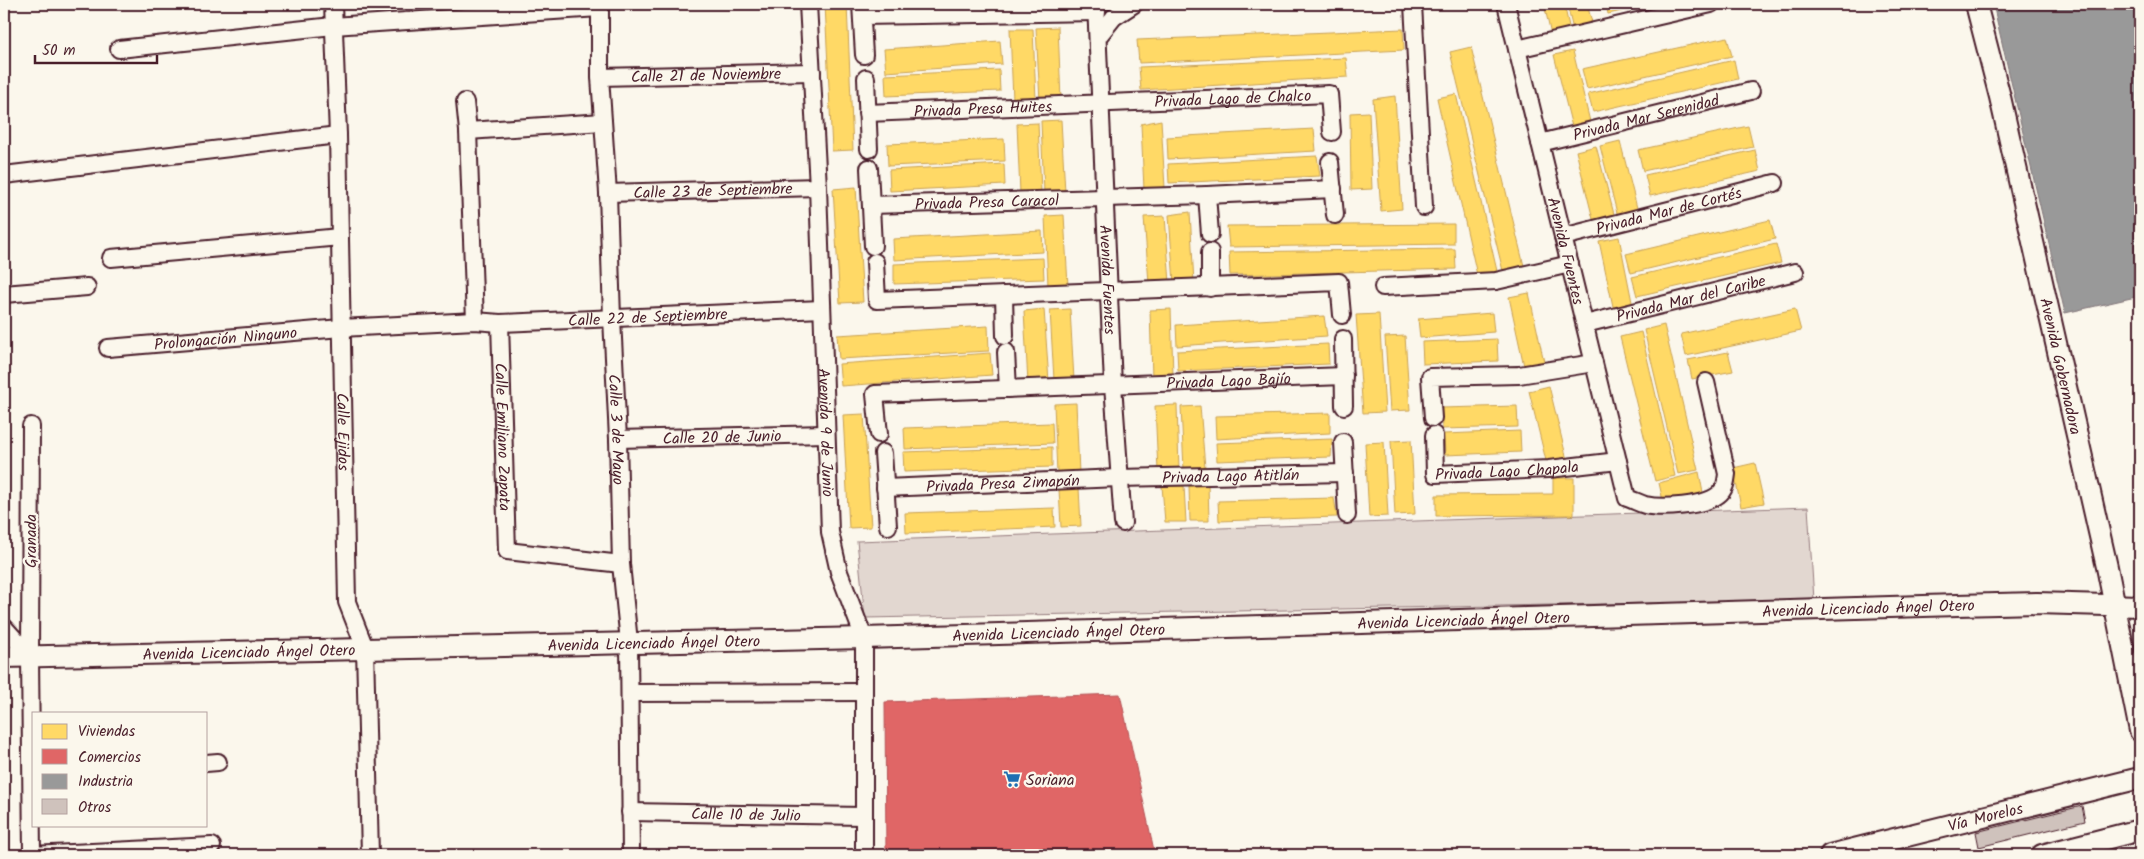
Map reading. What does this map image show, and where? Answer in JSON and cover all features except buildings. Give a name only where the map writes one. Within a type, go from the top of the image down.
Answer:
[{"type":"main road","name":"Avenida Gobernadora","points":[[1976,4],[2000,97],[2114,606],[2140,731]]},
{"type":"main road","name":"Avenida Licenciado Ángel Otero","points":[[4,657],[864,638],[1966,604],[2037,603],[2140,606]]},
{"type":"main road","name":"Vía Morelos","points":[[1830,855],[2140,778]]},
{"type":"main road","points":[[2042,855],[2140,830]]},
{"type":"street","name":"Calle Ejidos","points":[[332,4],[338,136],[347,602],[365,648],[370,855]]},
{"type":"street","name":"Avenida 9 de Junio","points":[[808,4],[818,187],[830,532],[839,572],[864,638],[864,855]]},
{"type":"street","points":[[1098,37],[1114,18],[1134,4]]},
{"type":"street","points":[[1413,4],[1424,207]]},
{"type":"street","name":"Avenida Fuentes","points":[[1506,4],[1627,498],[1647,505],[1681,506],[1710,500],[1720,495],[1726,486],[1728,474],[1706,382]]},
{"type":"street","points":[[1517,49],[1711,4]]},
{"type":"street","points":[[119,49],[333,26],[600,6]]},
{"type":"street","name":"Calle 3 de Mayo","points":[[600,6],[600,76],[608,194],[621,564],[629,642],[631,855]]},
{"type":"street","points":[[864,55],[861,10],[1096,8]]},
{"type":"street","name":"Avenida Fuentes","points":[[1096,8],[1108,291],[1118,478],[1123,523]]},
{"type":"street","name":"Calle 21 de Noviembre","points":[[600,76],[812,72]]},
{"type":"street","points":[[866,78],[869,149]]},
{"type":"street","name":"Privada Mar Serenidad","points":[[1540,143],[1751,91]]},
{"type":"street","name":"Privada Lago de Chalco","points":[[1099,104],[1329,94],[1332,132]]},
{"type":"street","points":[[464,102],[468,131],[475,321]]},
{"type":"street","name":"Privada Presa Huites","points":[[867,113],[1099,104]]},
{"type":"street","points":[[468,131],[603,122]]},
{"type":"street","points":[[4,175],[338,136]]},
{"type":"street","points":[[1330,162],[1335,215]]},
{"type":"street","points":[[869,168],[873,246]]},
{"type":"street","name":"Privada Mar de Cortés","points":[[1563,237],[1775,183]]},
{"type":"street","name":"Calle 23 de Septiembre","points":[[608,194],[818,187]]},
{"type":"street","name":"Privada Presa Caracol","points":[[871,205],[1104,199],[1333,189]]},
{"type":"street","points":[[1207,195],[1210,234]]},
{"type":"street","points":[[111,258],[340,236]]},
{"type":"street","points":[[1210,252],[1210,288]]},
{"type":"street","points":[[875,262],[877,300],[1339,282],[1342,316]]},
{"type":"street","points":[[1383,287],[1496,281],[1570,264]]},
{"type":"street","name":"Privada Mar del Caribe","points":[[1585,324],[1795,272]]},
{"type":"street","points":[[4,294],[87,287]]},
{"type":"street","points":[[1004,296],[1008,389]]},
{"type":"street","name":"Calle 22 de Septiembre","points":[[341,328],[475,321],[500,323],[822,309]]},
{"type":"street","name":"Calle Emiliano Zapata","points":[[500,323],[507,551],[621,564]]},
{"type":"street","name":"Prolongación Ninguno","points":[[108,348],[341,328]]},
{"type":"street","points":[[1343,339],[1344,406]]},
{"type":"street","points":[[1433,418],[1430,377],[1519,375],[1594,363]]},
{"type":"street","name":"Privada Lago Bajío","points":[[879,434],[875,394],[1344,376]]},
{"type":"street","name":"Granada","points":[[31,426],[30,656],[32,731]]},
{"type":"street","name":"Calle 20 de Junio","points":[[618,439],[826,434]]},
{"type":"street","name":"Privada Lago Chapala","points":[[1434,435],[1435,474],[1549,469],[1618,462]]},
{"type":"street","points":[[1343,442],[1347,515]]},
{"type":"street","points":[[883,453],[888,526]]},
{"type":"street","name":"Privada Lago Atitlán","points":[[1118,478],[1345,473]]},
{"type":"street","name":"Privada Presa Zimapán","points":[[885,488],[1118,478]]},
{"type":"street","points":[[4,627],[30,656]]},
{"type":"street","points":[[630,693],[864,692]]},
{"type":"street","name":"Calle 10 de Julio","points":[[630,812],[863,816]]},
{"type":"street","name":"Granada","points":[[32,826],[32,855]]},
{"type":"street","points":[[32,855],[212,846]]},
{"type":"shaded area","points":[[1808,507],[1814,600],[865,618],[857,541]]},
{"type":"place","name":"Soriana","points":[[1012,779]]}]
